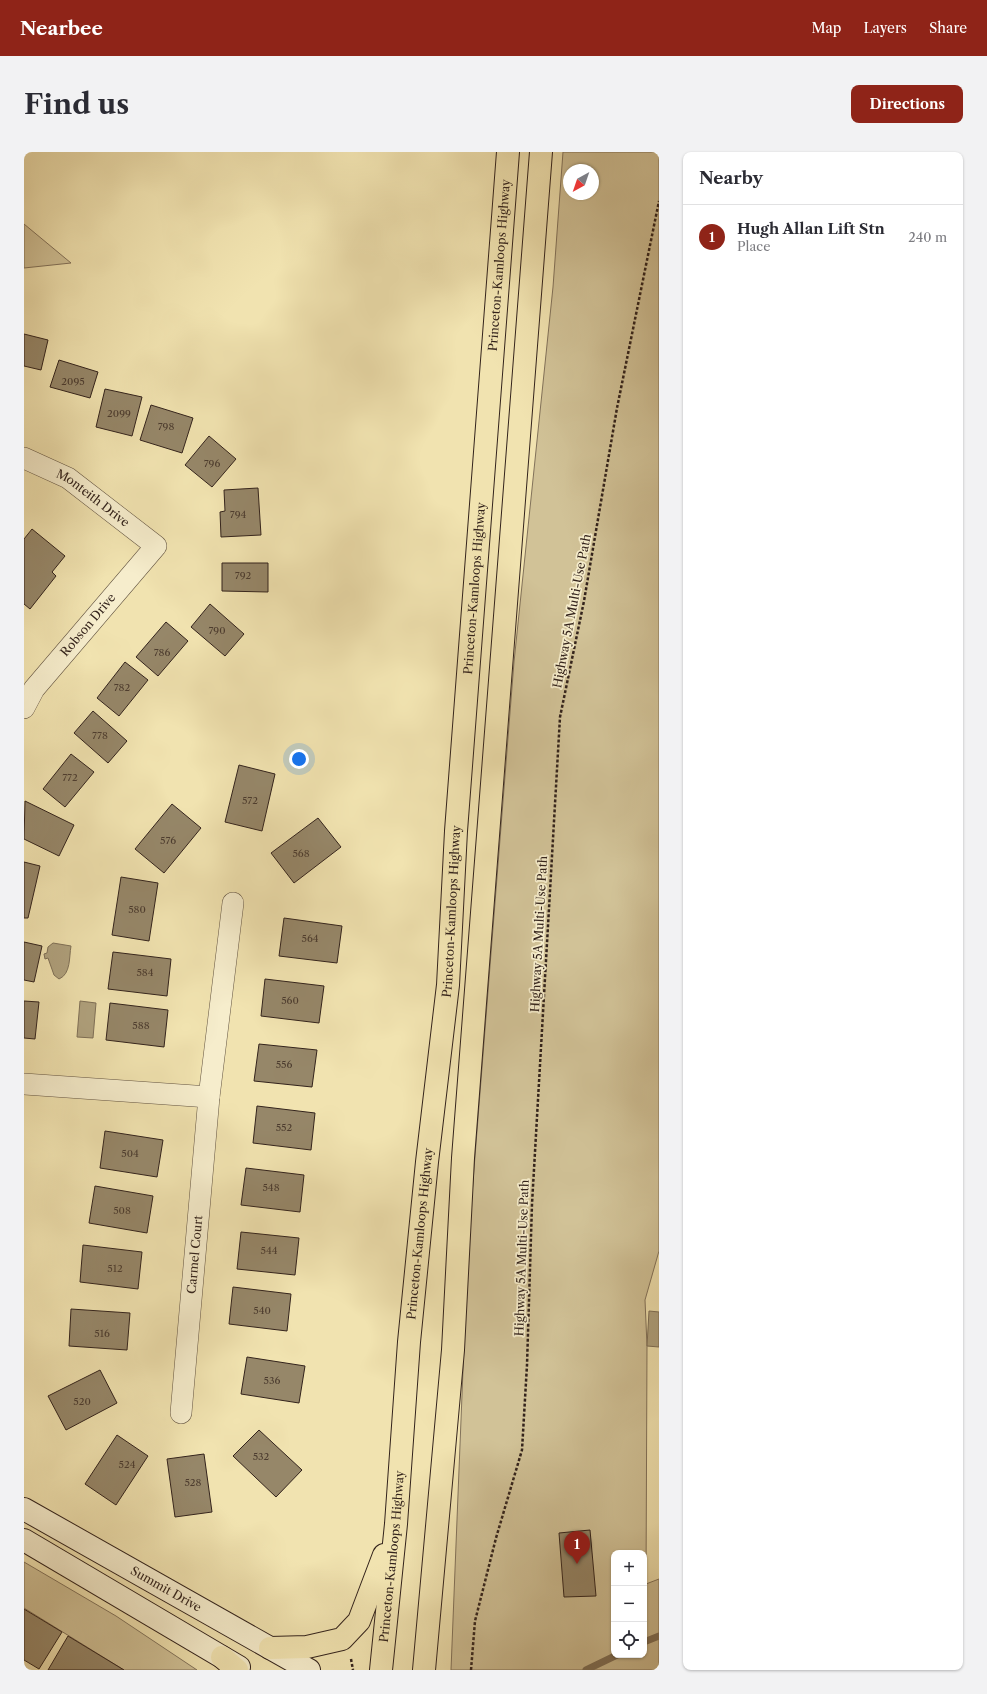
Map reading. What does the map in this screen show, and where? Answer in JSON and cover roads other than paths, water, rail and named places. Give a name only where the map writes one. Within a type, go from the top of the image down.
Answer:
[{"type":"main road","name":"Princeton-Kamloops Highway","points":[[381,1670],[396,1524],[409,1342],[427,1162],[448,985],[456,831],[508,152]]},
{"type":"main road","points":[[424,1670],[453,1350],[463,1158],[541,152]]},
{"type":"main road","name":"Summit Drive","points":[[24,1509],[309,1670]]},
{"type":"main road","points":[[270,1648],[308,1647],[342,1639],[359,1621],[368,1601],[396,1524]]},
{"type":"main road","points":[[24,1540],[230,1664],[245,1670]]},
{"type":"street","name":"Monteith Drive","points":[[24,458],[68,478],[156,546]]},
{"type":"street","name":"Robson Drive","points":[[24,708],[34,689],[156,546]]},
{"type":"street","name":"Carmel Court","points":[[181,1413],[209,1097],[233,903]]},
{"type":"street","points":[[24,1084],[209,1097]]},
{"type":"waterway","points":[[647,1641],[659,1636]]},
{"type":"waterway","points":[[586,1670],[611,1658]]},
{"type":"place","name":"Hugh Allan Lift Stn","points":[[577,1564]]}]
